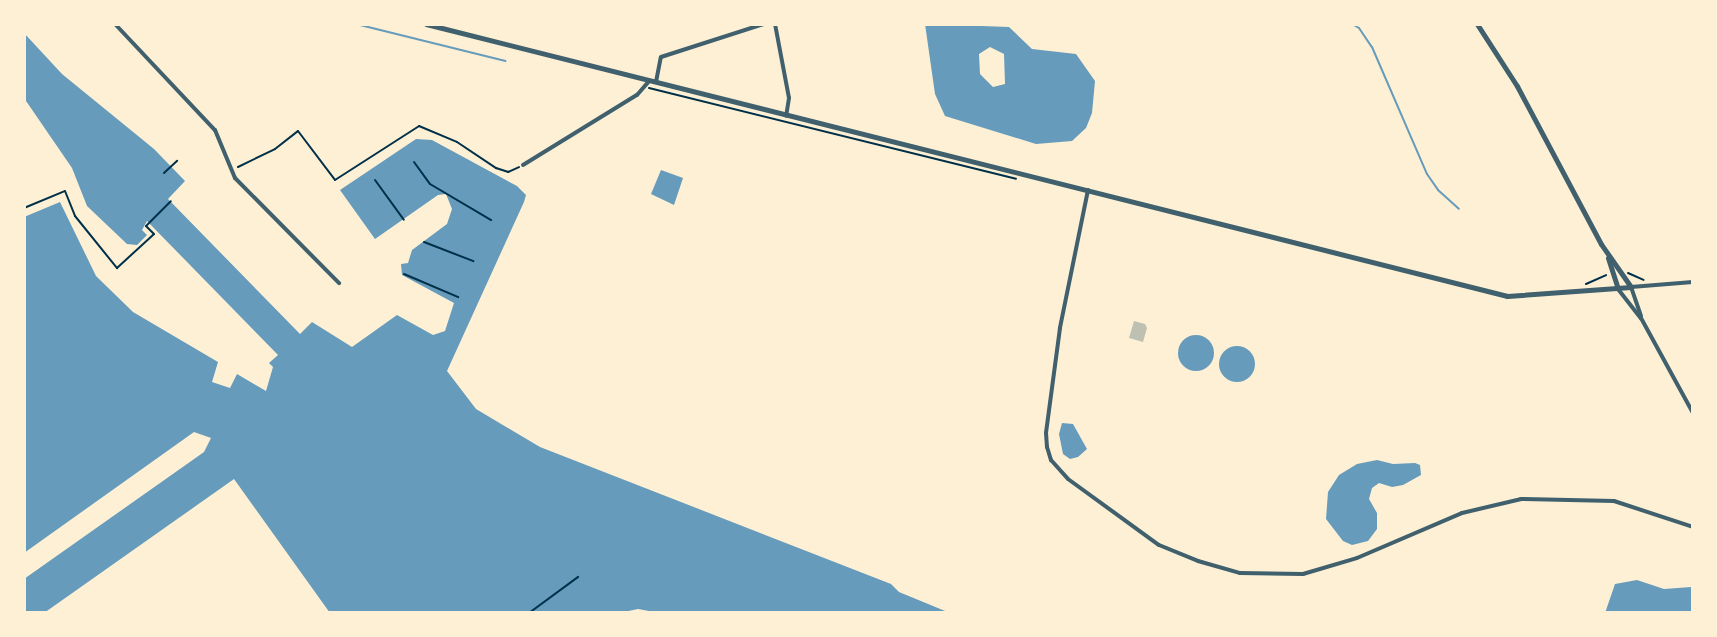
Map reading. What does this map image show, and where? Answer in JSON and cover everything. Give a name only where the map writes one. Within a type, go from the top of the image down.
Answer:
[{"type":"street","points":[[115,24],[215,130],[229,171],[339,283]]},
{"type":"street","points":[[426,24],[1507,296],[1693,282]]},
{"type":"street","points":[[523,165],[637,95],[652,81],[661,57],[764,24]]},
{"type":"street","points":[[775,24],[789,98],[786,116]]},
{"type":"street","points":[[1477,24],[1517,86],[1607,253],[1631,287],[1641,318]]},
{"type":"street","points":[[1088,190],[1060,328],[1046,433],[1047,447],[1051,460],[1068,479],[1159,545],[1240,573],[1303,574],[1357,558],[1462,513],[1521,499],[1614,501],[1693,527]]},
{"type":"street","points":[[1607,253],[1618,288],[1641,318],[1693,413]]},
{"type":"path","points":[[229,171],[267,154],[298,131],[335,180],[419,126],[457,142],[496,168],[508,172],[523,165]]},
{"type":"path","points":[[164,173],[177,161]]},
{"type":"path","points":[[414,162],[430,184],[491,220]]},
{"type":"path","points":[[375,180],[404,220]]},
{"type":"path","points":[[24,208],[65,191],[75,216],[117,268],[154,234],[146,226],[171,201]]},
{"type":"path","points":[[424,242],[473,261]]},
{"type":"path","points":[[404,274],[458,297]]},
{"type":"path","points":[[529,613],[578,577]]},
{"type":"water","points":[[925,24],[1009,27],[1032,49],[1076,54],[1095,81],[1092,113],[1086,128],[1072,141],[1036,144],[945,116],[935,94]],"holes":[[[990,47],[1004,54],[1005,84],[993,87],[980,74],[979,54]]]},
{"type":"water","points":[[24,33],[62,74],[154,149],[185,181],[168,199],[300,334],[312,322],[352,347],[397,315],[433,335],[445,331],[454,303],[402,275],[401,264],[408,263],[412,250],[447,224],[452,209],[446,194],[438,195],[375,239],[340,190],[416,139],[432,140],[517,186],[526,195],[524,202],[447,371],[476,409],[540,447],[891,584],[899,592],[950,613],[660,613],[638,609],[619,613],[330,613],[234,479],[44,613],[24,613],[24,579],[204,452],[211,438],[194,432],[24,553],[24,217],[60,202],[96,276],[133,312],[218,362],[212,382],[230,388],[237,374],[266,391],[273,367],[269,363],[278,355],[147,221],[142,230],[147,235],[137,245],[127,244],[87,206],[72,168],[24,98]]},
{"type":"water","points":[[661,170],[683,178],[674,205],[651,194]]},
{"type":"water","points":[[1196,335],[1209,340],[1214,353],[1209,366],[1196,371],[1183,366],[1178,353],[1183,340]]},
{"type":"water","points":[[1237,346],[1250,351],[1255,364],[1250,377],[1237,382],[1224,377],[1219,364],[1224,351]]},
{"type":"water","points":[[1062,423],[1073,424],[1087,449],[1078,457],[1070,459],[1063,454],[1059,434]]},
{"type":"water","points":[[1377,460],[1393,464],[1415,463],[1420,465],[1421,475],[1403,485],[1392,487],[1379,483],[1372,488],[1369,499],[1377,513],[1377,529],[1368,541],[1352,545],[1343,541],[1326,519],[1328,492],[1339,475],[1357,464]]},
{"type":"water","points":[[1637,580],[1664,589],[1691,587],[1693,613],[1605,613],[1615,584]]},
{"type":"building","points":[[1134,321],[1145,324],[1147,328],[1143,342],[1129,338]]},
{"type":"waterway","points":[[356,24],[506,61]]},
{"type":"waterway","points":[[1352,24],[1359,28],[1372,47],[1427,174],[1438,190],[1459,209]]}]
